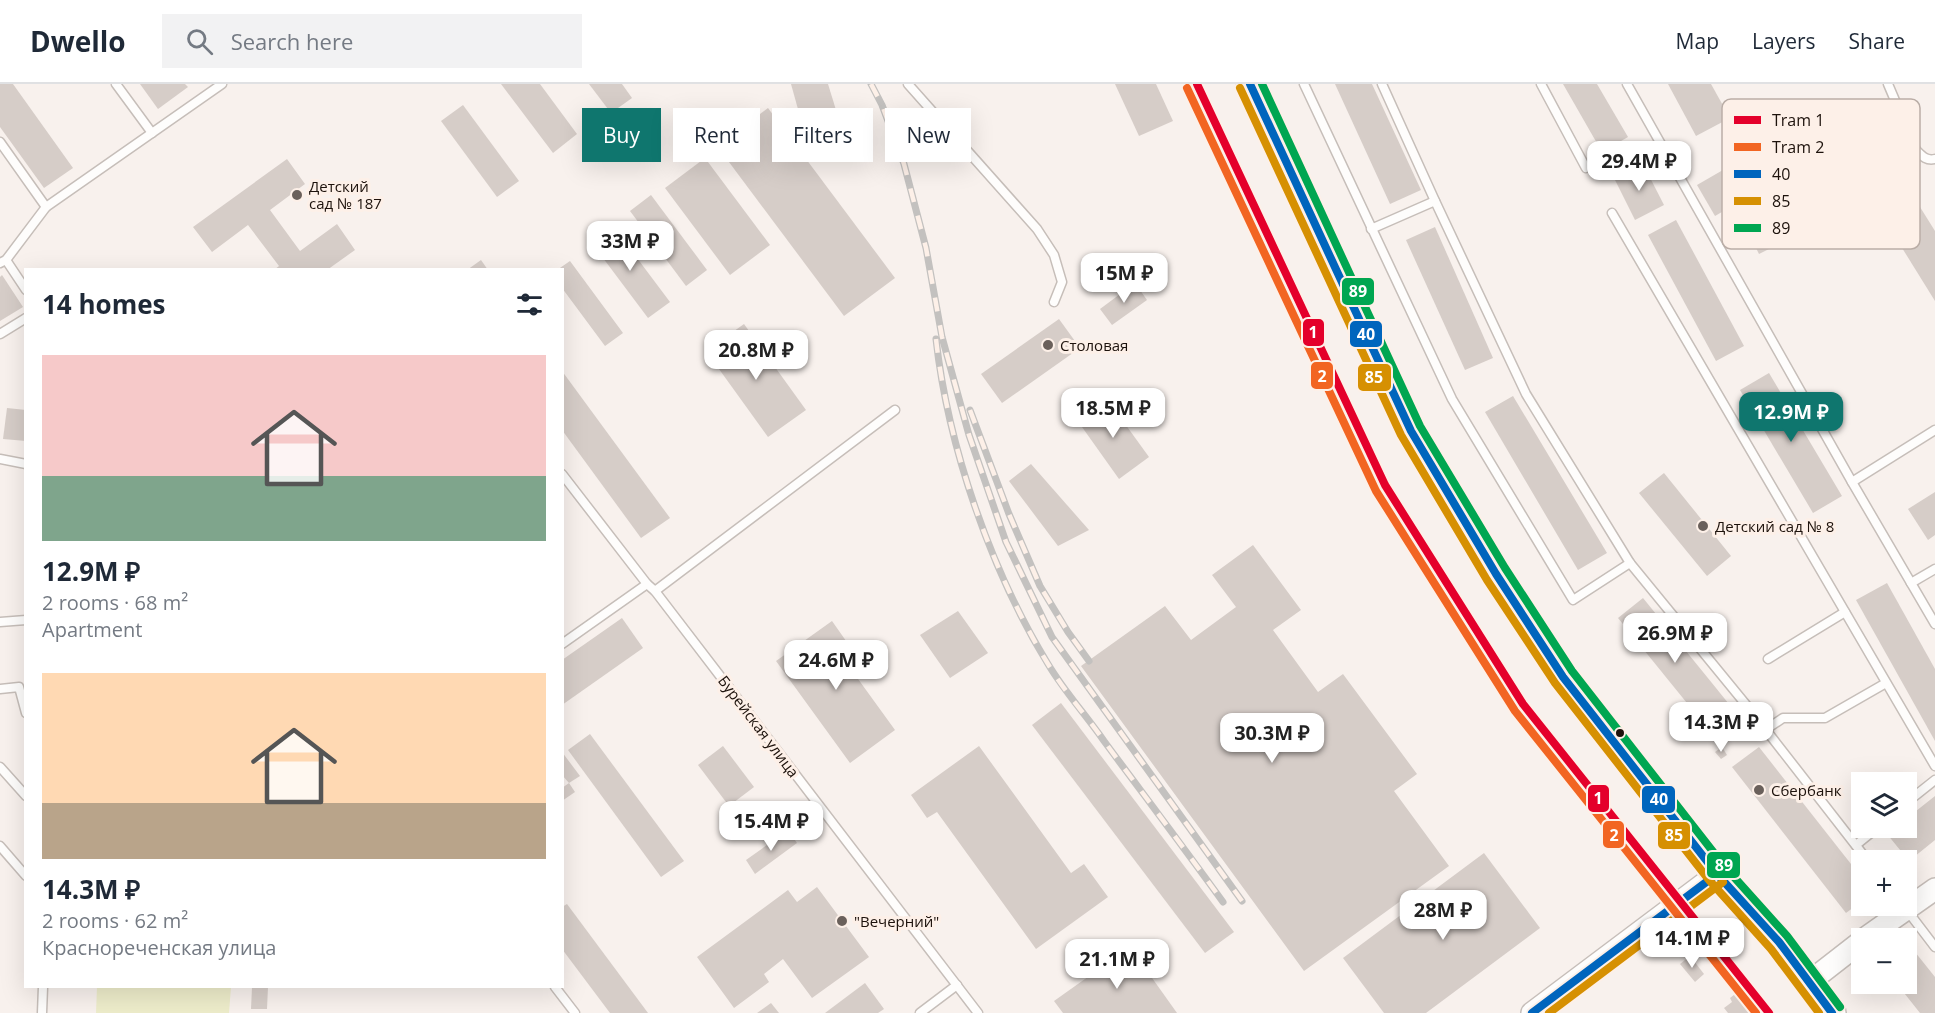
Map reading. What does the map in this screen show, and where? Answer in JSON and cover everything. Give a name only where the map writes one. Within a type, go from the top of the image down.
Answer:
[{"type":"main road","points":[[1250,84],[1411,432],[1451,500],[1563,677],[1717,874],[1779,942],[1832,1013]]},
{"type":"street","points":[[1533,1013],[1717,874]]},
{"type":"street","points":[[1917,899],[1935,889]]},
{"type":"street","points":[[1878,928],[1893,916]]},
{"type":"street","points":[[1808,983],[1851,949]]},
{"type":"lane","points":[[116,84],[152,133]]},
{"type":"lane","points":[[24,287],[3,261],[46,207],[222,84]]},
{"type":"lane","points":[[908,84],[1037,229],[1054,255],[1062,282],[1054,302]]},
{"type":"lane","points":[[1304,84],[1452,399],[1573,600],[1630,563]]},
{"type":"lane","points":[[1382,84],[1526,394],[1630,563],[1860,850]]},
{"type":"lane","points":[[1541,84],[1586,168]]},
{"type":"lane","points":[[1627,84],[1935,624]]},
{"type":"lane","points":[[1888,84],[1894,99]]},
{"type":"lane","points":[[0,142],[46,207]]},
{"type":"lane","points":[[1920,154],[1931,160],[1935,159]]},
{"type":"lane","points":[[1371,229],[1435,201]]},
{"type":"lane","points":[[1612,213],[1935,766]]},
{"type":"lane","points":[[0,334],[24,319]]},
{"type":"lane","points":[[655,591],[895,410]]},
{"type":"lane","points":[[1852,482],[1935,430]]},
{"type":"lane","points":[[0,459],[24,464]]},
{"type":"lane","name":"Бурейская улица","points":[[564,477],[647,585],[655,591],[978,1013]]},
{"type":"lane","points":[[1911,583],[1935,569]]},
{"type":"lane","points":[[564,643],[647,585]]},
{"type":"lane","points":[[1768,659],[1845,612]]},
{"type":"lane","points":[[0,622],[24,620]]},
{"type":"lane","points":[[1765,730],[1783,718],[1825,717],[1886,683]]},
{"type":"lane","points":[[0,689],[18,687],[24,706]]},
{"type":"lane","points":[[0,767],[24,794]]},
{"type":"lane","points":[[1917,794],[1935,780]]},
{"type":"lane","points":[[1856,845],[1864,838]]},
{"type":"lane","points":[[0,846],[24,874]]},
{"type":"lane","points":[[1911,916],[1935,947]]},
{"type":"lane","points":[[920,1013],[957,985]]},
{"type":"lane","points":[[42,1013],[43,988]]},
{"type":"lane","points":[[556,988],[575,1013]]},
{"type":"green space","points":[[97,988],[231,988],[229,1013],[96,1013]]},
{"type":"building","points":[[0,84],[13,84],[73,168],[44,188],[0,127]]},
{"type":"building","points":[[140,84],[185,84],[188,87],[158,109]]},
{"type":"building","points":[[501,84],[540,84],[577,134],[553,153]]},
{"type":"building","points":[[589,84],[622,84],[632,98],[618,108],[607,108]]},
{"type":"building","points":[[791,84],[828,84],[835,108],[798,108]]},
{"type":"building","points":[[1115,84],[1156,84],[1173,121],[1139,136]]},
{"type":"building","points":[[1335,84],[1372,84],[1421,190],[1390,204]]},
{"type":"building","points":[[1563,84],[1597,84],[1628,137],[1602,152]]},
{"type":"building","points":[[1668,84],[1711,84],[1722,104],[1722,122],[1696,136]]},
{"type":"building","points":[[463,105],[519,181],[497,197],[441,121]]},
{"type":"building","points":[[768,108],[772,113],[772,162],[808,162],[895,278],[844,316],[729,162],[760,162],[760,114]]},
{"type":"building","points":[[287,159],[305,184],[270,210],[300,251],[337,224],[355,250],[330,268],[276,268],[279,266],[248,225],[212,252],[193,227]]},
{"type":"building","points":[[700,162],[708,162],[770,245],[730,275],[665,188]]},
{"type":"building","points":[[1643,164],[1664,205],[1635,220],[1614,178]]},
{"type":"building","points":[[1722,171],[1722,212],[1715,216],[1697,185]]},
{"type":"building","points":[[651,195],[707,270],[686,286],[630,211]]},
{"type":"building","points":[[1920,207],[1935,231],[1935,301],[1903,249],[1920,249]]},
{"type":"building","points":[[1676,220],[1744,346],[1716,361],[1648,235]]},
{"type":"building","points":[[613,226],[670,302],[648,318],[591,242]]},
{"type":"building","points":[[1435,227],[1493,358],[1465,370],[1406,240]]},
{"type":"building","points":[[1756,249],[1769,249],[1759,254]]},
{"type":"building","points":[[481,260],[487,268],[470,268]]},
{"type":"building","points":[[570,261],[623,333],[605,346],[564,291],[564,268],[560,268]]},
{"type":"building","points":[[2,275],[23,307],[0,321],[0,277]]},
{"type":"building","points":[[1135,283],[1147,300],[1112,325],[1100,309]]},
{"type":"building","points":[[1059,319],[1080,348],[1002,403],[981,374]]},
{"type":"building","points":[[744,324],[806,410],[768,437],[706,351]]},
{"type":"building","points":[[1769,373],[1842,496],[1813,513],[1740,390]]},
{"type":"building","points":[[564,374],[670,518],[641,538],[564,433]]},
{"type":"building","points":[[1513,396],[1607,553],[1578,570],[1485,412]]},
{"type":"building","points":[[1107,399],[1149,457],[1119,479],[1077,420]]},
{"type":"building","points":[[7,408],[24,410],[24,441],[3,439]]},
{"type":"building","points":[[1031,464],[1089,530],[1058,546],[1009,481]]},
{"type":"building","points":[[1664,473],[1731,556],[1707,576],[1639,493]]},
{"type":"building","points":[[1935,492],[1935,535],[1928,540],[1908,509]]},
{"type":"building","points":[[1253,545],[1301,610],[1273,630],[1318,692],[1343,674],[1417,774],[1394,791],[1449,866],[1304,971],[1081,666],[1165,606],[1191,640],[1236,607],[1212,575]]},
{"type":"building","points":[[1887,583],[1935,669],[1935,741],[1856,600]]},
{"type":"building","points":[[1643,598],[1733,709],[1708,729],[1618,618]]},
{"type":"building","points":[[958,611],[988,653],[950,678],[920,635]]},
{"type":"building","points":[[622,618],[643,648],[564,704],[564,659]]},
{"type":"building","points":[[832,621],[863,665],[853,672],[895,730],[850,763],[776,661]]},
{"type":"building","points":[[1061,703],[1234,932],[1205,953],[1032,725]]},
{"type":"building","points":[[590,734],[684,861],[661,877],[568,750]]},
{"type":"building","points":[[723,746],[754,787],[729,806],[698,765]]},
{"type":"building","points":[[979,746],[1071,873],[1084,864],[1108,897],[1036,949],[937,812],[927,818],[911,795]]},
{"type":"building","points":[[1722,747],[1727,755],[1721,759],[1715,752]]},
{"type":"building","points":[[1759,747],[1851,864],[1851,909],[1846,913],[1732,767]]},
{"type":"building","points":[[564,755],[580,776],[569,783],[564,777]]},
{"type":"building","points":[[569,783],[575,792],[564,800],[564,787]]},
{"type":"building","points":[[1935,796],[1935,840],[1917,855],[1917,850],[1900,850],[1890,838],[1917,838],[1917,810]]},
{"type":"building","points":[[788,830],[797,843],[755,874],[746,860]]},
{"type":"building","points":[[1484,853],[1540,928],[1426,1013],[1384,1013],[1343,958]]},
{"type":"building","points":[[817,887],[869,957],[812,998],[783,959],[764,974],[769,982],[734,1008],[697,957],[788,890],[797,902]]},
{"type":"building","points":[[567,904],[648,1013],[610,1013],[564,952],[564,906]]},
{"type":"building","points":[[1130,947],[1177,1013],[1063,1013],[1054,1001]]},
{"type":"building","points":[[1917,954],[1935,977],[1935,1013],[1920,1013],[1905,994],[1917,994]]},
{"type":"building","points":[[1690,956],[1704,974],[1695,982],[1680,964]]},
{"type":"building","points":[[865,983],[884,1009],[878,1013],[825,1013]]},
{"type":"building","points":[[252,988],[268,988],[267,1009],[251,1009]]},
{"type":"building","points":[[1739,991],[1756,1013],[1728,1013],[1724,1008],[1732,1002],[1730,998]]},
{"type":"building","points":[[771,1003],[779,1013],[757,1013]]},
{"type":"tram line","points":[[1185,84],[1371,488],[1498,682],[1757,1013]]},
{"type":"tram line","name":"1","points":[[1197,84],[1385,485],[1523,704],[1769,1013]]},
{"type":"tram line","name":"2","points":[[1187,88],[1376,491],[1515,711],[1756,1013]]},
{"type":"railway","points":[[871,84],[882,105],[904,164],[926,248],[942,337],[969,435],[1006,542],[1052,637],[1242,901]]},
{"type":"railway","points":[[936,339],[951,422],[975,507],[1008,589],[1027,628],[1061,684],[1223,902]]},
{"type":"railway","points":[[970,410],[1009,514],[1040,586],[1089,661]]},
{"type":"transit line","name":"40","points":[[1250,84],[1411,431],[1496,574],[1563,677],[1717,874],[1779,942],[1832,1013]]},
{"type":"transit line","name":"89","points":[[1262,84],[1420,426],[1505,568],[1572,671],[1725,867],[1787,936],[1840,1007]]},
{"type":"transit line","name":"85","points":[[1240,88],[1401,435],[1487,580],[1555,683],[1709,880],[1771,949],[1819,1013]]},
{"type":"transit line","name":"40","points":[[1532,1013],[1717,874]]},
{"type":"transit line","name":"85","points":[[1549,1013],[1723,882]]},
{"type":"place","name":"Детский сад № 187","points":[[297,195]]},
{"type":"place","name":"Столовая","points":[[1048,345]]},
{"type":"place","name":"Детский сад № 8","points":[[1703,526]]},
{"type":"place","name":"Сбербанк","points":[[1759,790]]},
{"type":"place","name":"\"Вечерний\"","points":[[842,921]]}]
